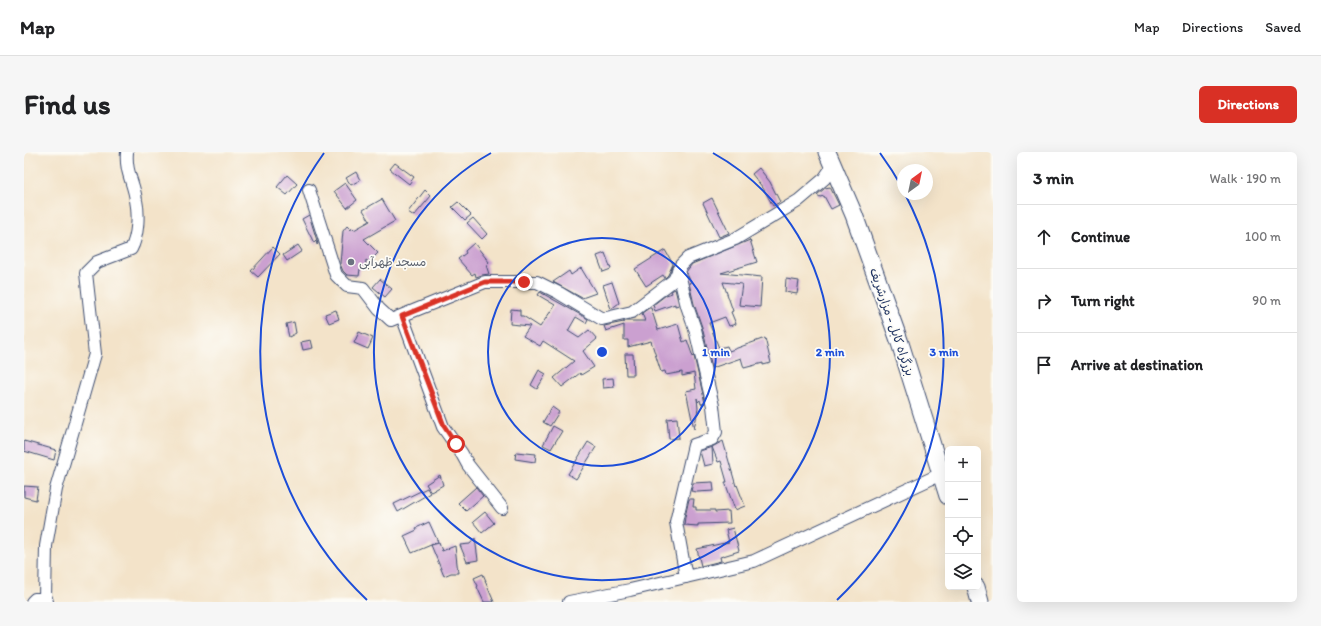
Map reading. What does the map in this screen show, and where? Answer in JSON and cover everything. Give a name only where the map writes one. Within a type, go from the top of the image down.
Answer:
[{"type":"highway","name":"بزرگراه کابل - مزارشریف","points":[[830,159],[854,215],[900,343],[945,487]]},
{"type":"highway","points":[[977,590],[980,602]]},
{"type":"street","points":[[32,602],[35,600],[46,600],[46,546],[56,490],[95,354],[86,273],[97,262],[131,249],[135,236],[137,226],[136,200],[128,175],[127,152]]},
{"type":"street","points":[[309,190],[336,275],[346,286],[363,288],[379,309],[391,320],[485,282],[537,282],[602,319],[632,312],[674,280],[681,265],[688,258],[735,239],[798,201],[824,179],[830,159]]},
{"type":"street","points":[[678,270],[687,306],[695,329],[713,406],[716,432],[712,439],[694,445],[676,522],[686,577]]},
{"type":"street","points":[[402,316],[444,426],[468,465],[502,508]]},
{"type":"street","points":[[569,602],[754,561],[941,474]]},
{"type":"building","points":[[395,163],[414,177],[409,184],[390,169]]},
{"type":"building","points":[[759,168],[770,182],[780,202],[773,206],[763,188],[752,174]]},
{"type":"building","points":[[356,172],[360,180],[351,185],[346,178]]},
{"type":"building","points":[[287,175],[297,184],[287,195],[277,187]]},
{"type":"building","points":[[345,183],[357,200],[347,208],[334,191]]},
{"type":"building","points":[[830,187],[839,205],[831,209],[824,196],[820,197],[817,195],[825,188]]},
{"type":"building","points":[[425,190],[431,196],[414,216],[408,212]]},
{"type":"building","points":[[712,198],[729,233],[719,237],[703,203]]},
{"type":"building","points":[[382,199],[395,221],[364,239],[378,253],[369,262],[366,260],[365,269],[360,269],[359,276],[347,275],[343,271],[340,264],[343,231],[347,226],[351,230],[352,228],[354,230],[370,221],[363,210]]},
{"type":"building","points":[[458,202],[471,215],[465,220],[452,207]]},
{"type":"building","points":[[309,215],[318,244],[317,245],[316,241],[314,243],[302,219]]},
{"type":"building","points":[[473,218],[487,234],[482,239],[467,223]]},
{"type":"building","points":[[750,240],[757,262],[721,273],[762,277],[760,307],[739,305],[742,284],[723,282],[733,311],[731,312],[736,324],[729,326],[725,317],[709,323],[719,348],[727,346],[729,351],[765,338],[771,363],[763,365],[763,363],[744,368],[741,358],[712,368],[702,327],[694,304],[689,283],[691,282],[686,272],[692,264]]},
{"type":"building","points":[[474,243],[489,262],[486,265],[489,274],[476,277],[475,273],[472,275],[458,259],[466,253],[465,251]]},
{"type":"building","points":[[298,245],[302,251],[287,261],[283,255]]},
{"type":"building","points":[[273,247],[280,254],[258,277],[251,271]]},
{"type":"building","points":[[665,250],[673,264],[668,275],[665,278],[663,275],[646,286],[635,269]]},
{"type":"building","points":[[605,253],[611,269],[603,272],[597,256]]},
{"type":"building","points":[[581,268],[596,293],[582,298],[553,282],[569,271],[571,275]]},
{"type":"building","points":[[380,279],[392,289],[385,297],[373,287]]},
{"type":"building","points":[[786,279],[799,281],[797,294],[785,292]]},
{"type":"building","points":[[612,282],[619,303],[611,309],[603,285]]},
{"type":"building","points":[[675,289],[679,305],[675,306],[675,304],[655,311],[653,305],[666,295],[672,293],[671,291]]},
{"type":"building","points":[[540,292],[588,319],[586,323],[576,317],[568,331],[579,338],[589,330],[597,339],[583,351],[594,367],[581,375],[580,373],[562,387],[554,378],[574,361],[543,341],[540,346],[523,336],[530,326],[510,324],[511,309],[520,310],[520,316],[523,316],[540,327],[555,305],[538,295]]},
{"type":"building","points":[[651,308],[658,330],[678,324],[683,342],[687,340],[693,357],[694,356],[705,403],[701,404],[700,400],[698,402],[697,398],[698,409],[694,429],[686,391],[696,389],[694,373],[682,376],[682,372],[666,375],[665,371],[661,372],[651,341],[628,347],[628,340],[624,340],[624,325],[606,331],[604,326],[624,322],[645,321],[642,313]]},
{"type":"building","points":[[336,310],[339,319],[329,323],[325,314]]},
{"type":"building","points":[[294,322],[296,333],[289,337],[286,324]]},
{"type":"building","points":[[359,332],[373,338],[368,349],[354,343]]},
{"type":"building","points":[[311,340],[313,348],[303,350],[301,342]]},
{"type":"building","points":[[625,354],[633,354],[634,375],[626,375]]},
{"type":"building","points":[[539,370],[546,374],[537,389],[531,385]]},
{"type":"building","points":[[613,378],[614,387],[603,388],[602,379]]},
{"type":"building","points":[[552,407],[559,412],[550,426],[543,422]]},
{"type":"building","points":[[677,418],[679,438],[669,439],[667,419]]},
{"type":"building","points":[[553,426],[562,431],[551,449],[543,445]]},
{"type":"building","points":[[24,441],[56,450],[54,460],[24,451]]},
{"type":"building","points":[[723,441],[736,486],[737,485],[745,506],[735,510],[725,482],[727,482],[721,461],[718,462],[712,447]]},
{"type":"building","points":[[588,442],[596,447],[576,479],[568,474]]},
{"type":"building","points":[[712,447],[713,464],[704,466],[700,451]]},
{"type":"building","points":[[516,452],[536,454],[535,462],[515,459]]},
{"type":"building","points":[[440,475],[443,485],[431,492],[426,484]]},
{"type":"building","points":[[713,482],[714,491],[691,491],[693,483]]},
{"type":"building","points":[[24,486],[38,487],[36,500],[24,497]]},
{"type":"building","points":[[476,487],[483,496],[466,511],[458,503]]},
{"type":"building","points":[[427,488],[430,493],[398,512],[394,504]]},
{"type":"building","points":[[689,499],[694,499],[693,507],[696,507],[696,510],[715,510],[715,512],[729,511],[730,523],[698,524],[698,526],[684,525]]},
{"type":"building","points":[[485,512],[494,523],[482,533],[473,522]]},
{"type":"building","points":[[429,522],[438,542],[412,553],[404,536]]},
{"type":"building","points":[[733,528],[739,551],[720,557],[721,561],[701,566],[697,549],[729,542],[726,530]]},
{"type":"building","points":[[475,538],[478,560],[467,562],[460,545],[470,544]]},
{"type":"building","points":[[439,543],[442,551],[455,546],[458,573],[451,573],[444,576],[431,545]]},
{"type":"building","points":[[483,574],[494,602],[484,602],[477,587],[478,586],[474,578]]},
{"type":"place","name":"مسجد ظهرآبی","points":[[351,262]]},
{"type":"route","points":[[456,444],[444,426],[402,316],[485,282],[524,282]]}]
